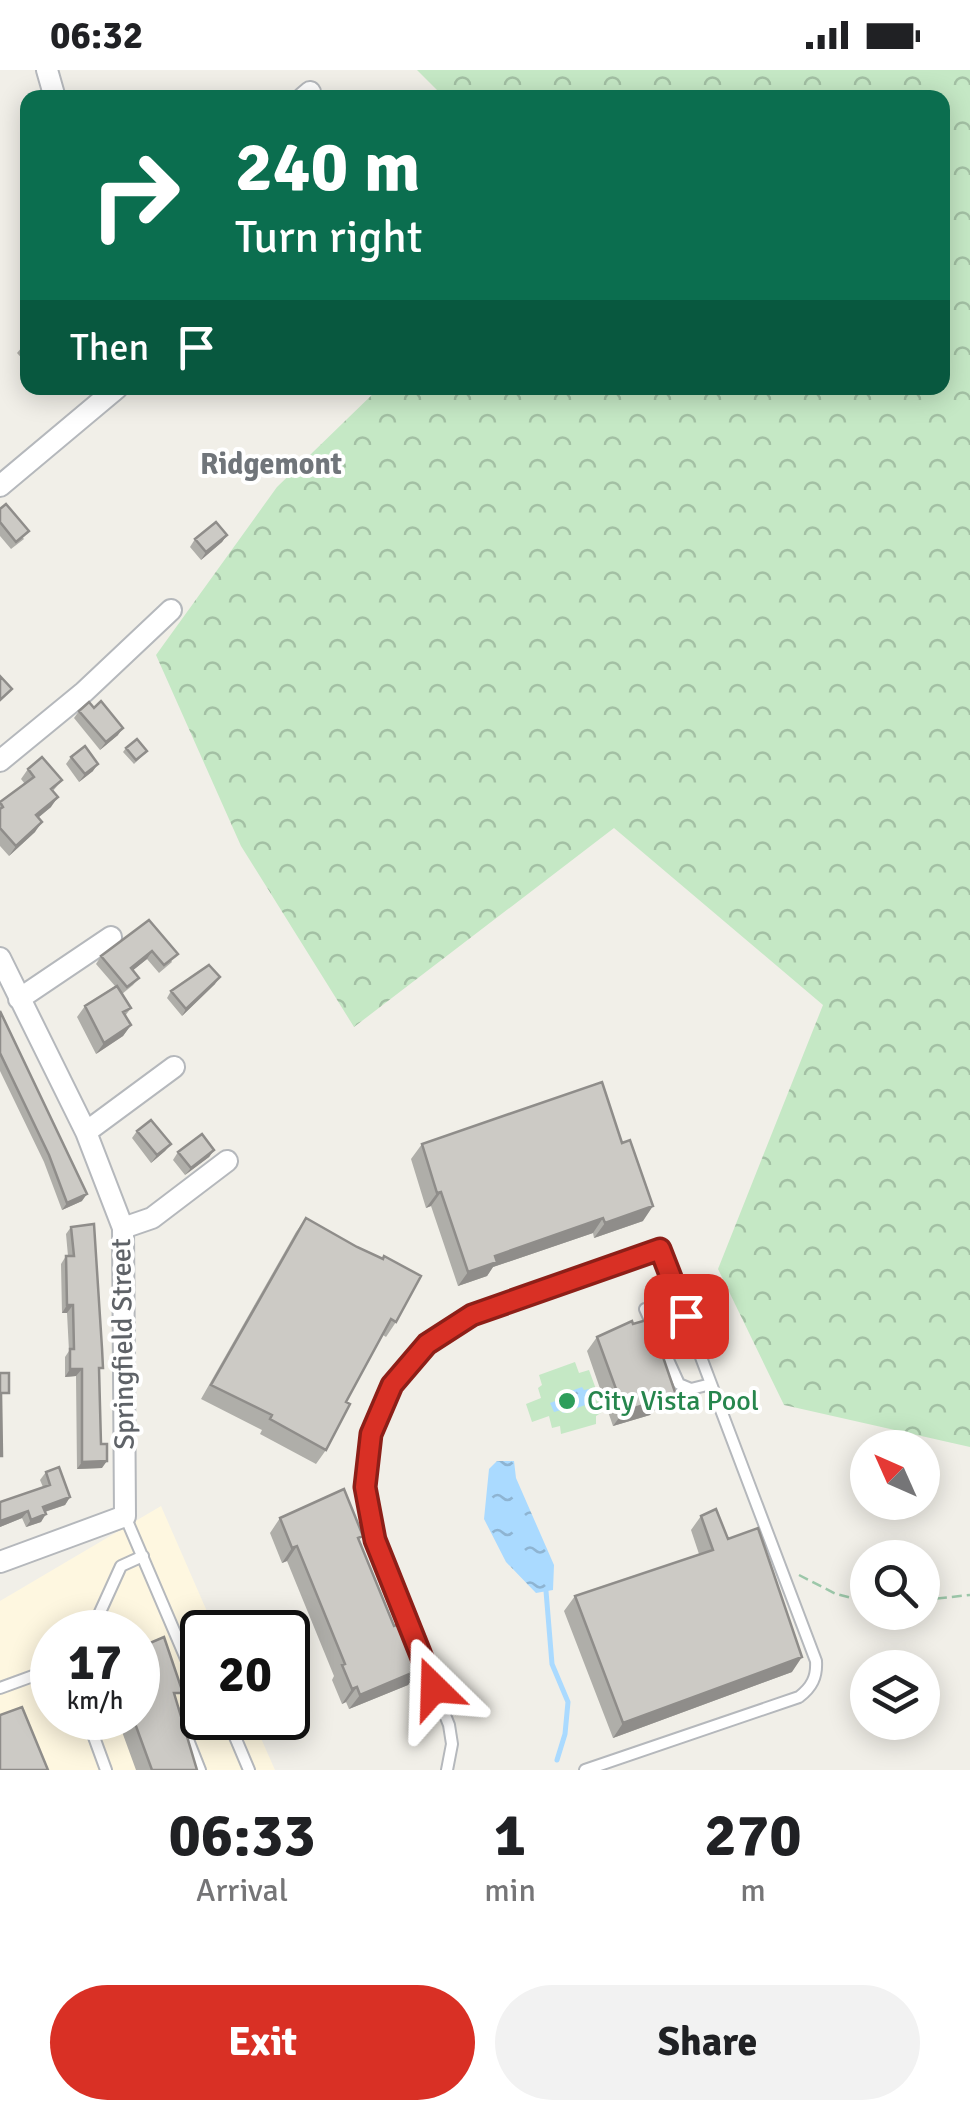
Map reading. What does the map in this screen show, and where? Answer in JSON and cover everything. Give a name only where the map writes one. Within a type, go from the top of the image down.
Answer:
[{"type":"street","points":[[0,486],[109,395]]},
{"type":"street","points":[[0,761],[84,692],[171,610]]},
{"type":"street","points":[[20,998],[111,937]]},
{"type":"street","name":"Springfield Street","points":[[0,958],[86,1132],[123,1228],[125,1516]]},
{"type":"street","points":[[86,1132],[174,1067]]},
{"type":"street","points":[[123,1228],[152,1218],[227,1161]]},
{"type":"street","points":[[0,1562],[125,1516]]},
{"type":"lane","points":[[448,1770],[452,1744],[449,1724],[375,1540],[365,1487],[371,1434],[392,1385],[427,1344],[472,1315],[660,1249],[817,1672],[800,1697],[585,1770]]},
{"type":"lane","points":[[644,1309],[678,1384],[692,1389],[711,1384]]},
{"type":"lane","points":[[125,1516],[180,1644]]},
{"type":"lane","points":[[101,1610],[121,1566],[143,1556]]},
{"type":"lane","points":[[0,1688],[30,1676]]},
{"type":"lane","points":[[96,1740],[106,1770]]},
{"type":"lane","points":[[188,1740],[200,1770]]},
{"type":"lane","points":[[235,1740],[248,1770]]},
{"type":"path","points":[[783,1574],[809,1577],[836,1594],[850,1598]]},
{"type":"path","points":[[940,1598],[970,1595]]},
{"type":"shaded area","points":[[161,1506],[206,1610],[180,1610],[180,1740],[262,1740],[275,1770],[0,1770],[0,1601]]},
{"type":"green space","points":[[417,70],[970,70],[970,1447],[940,1440],[940,1430],[895,1430],[784,1405],[718,1269],[823,1005],[614,828],[354,1027],[241,846],[156,655],[277,487],[372,395],[950,395],[950,90],[437,90]]},
{"type":"green space","name":"City Vista Pool","points":[[575,1362],[579,1373],[589,1370],[604,1411],[596,1416],[596,1424],[561,1434],[560,1426],[552,1428],[549,1416],[532,1422],[526,1404],[541,1398],[539,1375]]},
{"type":"water","points":[[582,1387],[589,1389],[592,1399],[588,1404],[563,1413],[554,1412],[550,1403],[558,1400],[557,1396]]},
{"type":"water","points":[[497,1461],[514,1461],[516,1478],[554,1565],[553,1590],[536,1593],[506,1562],[484,1519],[489,1469]]},
{"type":"building","points":[[6,504],[29,531],[16,542],[0,522],[0,509]]},
{"type":"building","points":[[216,522],[227,535],[206,552],[195,539]]},
{"type":"building","points":[[0,676],[12,689],[0,700]]},
{"type":"building","points":[[101,701],[123,728],[106,742],[79,711],[89,702],[94,708]]},
{"type":"building","points":[[137,739],[147,751],[136,760],[126,748]]},
{"type":"building","points":[[85,746],[98,764],[85,774],[71,757]]},
{"type":"building","points":[[42,757],[62,780],[51,789],[58,797],[36,815],[42,822],[16,846],[0,828],[0,802],[34,777],[28,769]]},
{"type":"building","points":[[149,920],[178,954],[164,965],[152,951],[131,968],[139,978],[127,987],[101,956]]},
{"type":"building","points":[[209,965],[220,977],[186,1009],[171,991]]},
{"type":"building","points":[[117,986],[131,1008],[123,1012],[131,1025],[104,1043],[85,1006]]},
{"type":"building","points":[[0,1011],[87,1194],[67,1203],[49,1155],[0,1053]]},
{"type":"building","points":[[602,1082],[622,1143],[630,1140],[653,1206],[605,1223],[603,1218],[495,1256],[497,1262],[468,1272],[422,1144]]},
{"type":"building","points":[[151,1120],[171,1144],[157,1155],[137,1131]]},
{"type":"building","points":[[202,1134],[214,1150],[191,1168],[178,1152]]},
{"type":"building","points":[[306,1218],[421,1276],[396,1322],[391,1319],[346,1402],[350,1404],[326,1450],[270,1419],[272,1415],[211,1385]]},
{"type":"building","points":[[94,1224],[103,1368],[99,1368],[101,1444],[107,1444],[107,1461],[82,1462],[82,1369],[70,1369],[70,1349],[74,1349],[73,1305],[67,1305],[66,1256],[74,1256],[71,1227]]},
{"type":"building","points":[[650,1319],[675,1392],[624,1411],[597,1337],[632,1321],[633,1324]]},
{"type":"building","points":[[0,1373],[9,1373],[9,1393],[1,1393],[2,1456],[0,1456]]},
{"type":"building","points":[[59,1467],[70,1497],[43,1507],[46,1514],[31,1520],[28,1511],[0,1521],[0,1502],[50,1485],[46,1472]]},
{"type":"building","points":[[344,1489],[363,1536],[358,1538],[394,1626],[399,1624],[419,1670],[360,1695],[357,1687],[352,1689],[297,1546],[292,1548],[280,1518]]},
{"type":"building","points":[[716,1509],[728,1539],[758,1528],[802,1657],[623,1723],[575,1596],[713,1550],[701,1516]]},
{"type":"building","points":[[164,1637],[180,1684],[180,1693],[174,1693],[180,1713],[180,1740],[188,1740],[197,1770],[152,1770],[141,1740],[160,1740],[160,1639]]},
{"type":"building","points":[[22,1707],[30,1726],[30,1740],[36,1740],[48,1770],[0,1770],[0,1715]]},
{"type":"waterway","points":[[546,1591],[552,1664],[568,1702],[565,1734],[557,1760]]},
{"type":"place","name":"City Vista Pool","points":[[567,1401]]},
{"type":"district","name":"Ridgemont","points":[[271,464]]},
{"type":"route","points":[[434,1688],[375,1540],[365,1487],[371,1434],[392,1385],[427,1344],[472,1315],[660,1249],[686,1316]]}]
